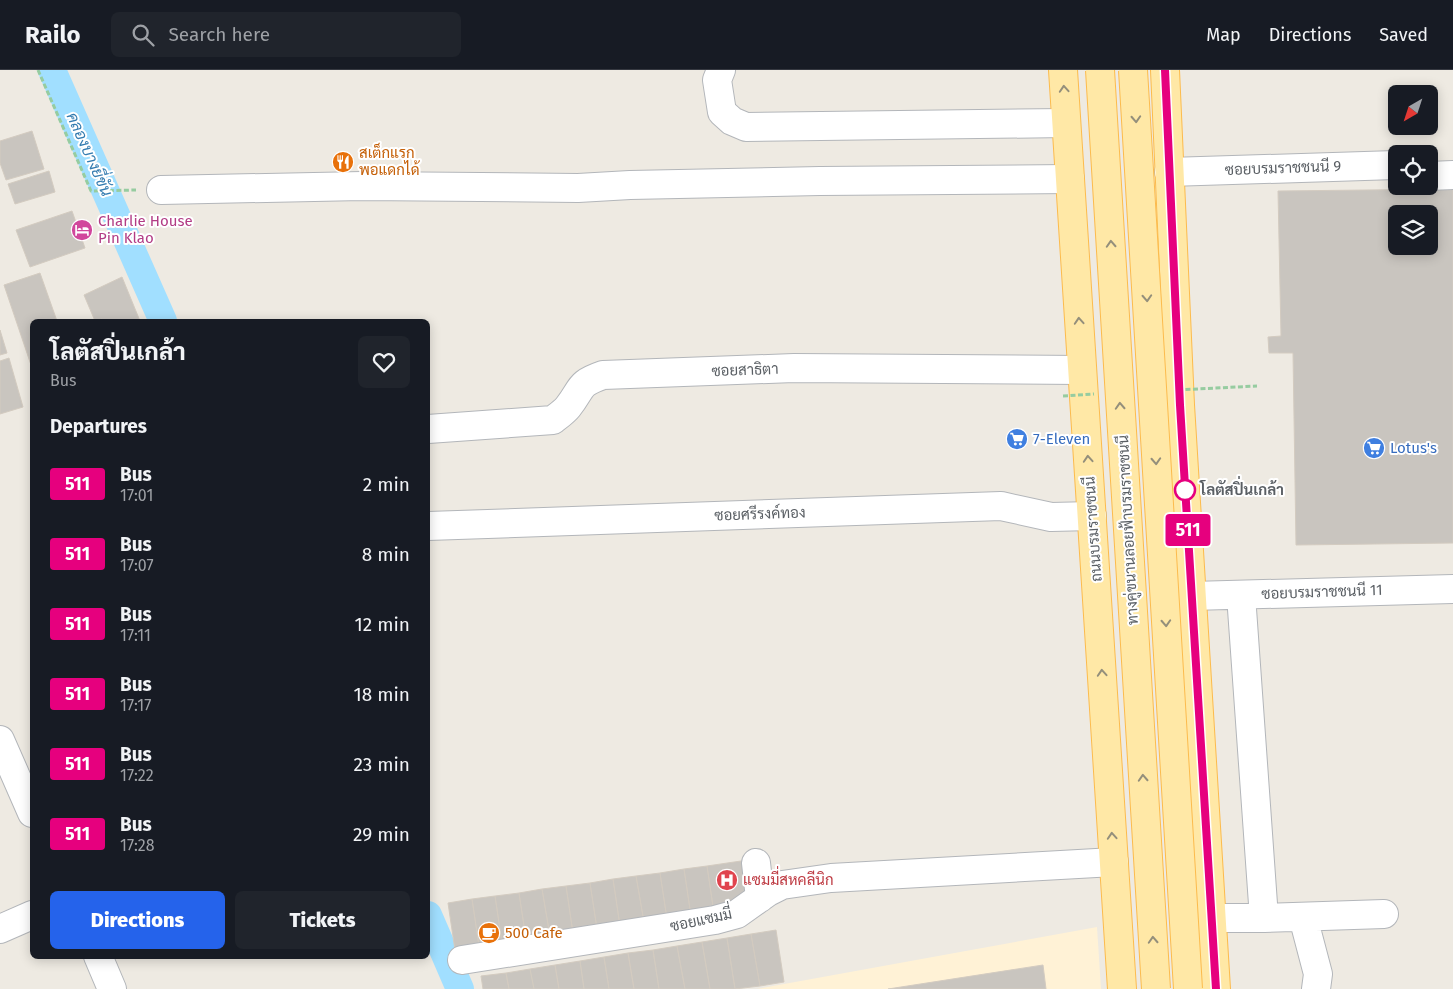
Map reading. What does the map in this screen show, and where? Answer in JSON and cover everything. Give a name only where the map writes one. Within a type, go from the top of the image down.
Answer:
[{"type":"main road","name":"ถนนบรมราชชนนี","points":[[1063,70],[1122,989]]},
{"type":"main road","name":"ทางคู่ขนานลอยฟ้าบรมราชชนนี","points":[[1100,70],[1156,989]]},
{"type":"main road","points":[[1133,70],[1188,989]]},
{"type":"main road","points":[[1165,70],[1180,405],[1216,989]]},
{"type":"street","points":[[721,70],[717,80],[722,112],[732,122],[746,126],[1066,123]]},
{"type":"street","points":[[1438,164],[1453,163]]},
{"type":"street","name":"ซอยบรมราชชนนี 9","points":[[1170,179],[1388,165]]},
{"type":"street","points":[[1438,176],[1453,175]]},
{"type":"street","points":[[1170,179],[1388,177]]},
{"type":"street","points":[[161,190],[362,186],[578,188],[630,185],[1070,178]]},
{"type":"street","name":"ซอยสาธิตา","points":[[430,428],[553,420],[568,407],[579,389],[588,380],[603,375],[794,368],[1082,370]]},
{"type":"street","name":"ซอยศรีรงค์ทอง","points":[[430,526],[1001,506],[1051,517],[1092,516]]},
{"type":"street","name":"ซอยบรมราชชนนี 11","points":[[1192,596],[1453,589]]},
{"type":"street","points":[[1241,594],[1264,918]]},
{"type":"street","points":[[0,740],[30,808]]},
{"type":"street","name":"ซอยแซมมี่","points":[[462,960],[715,920],[737,914],[782,885],[831,878],[1114,862]]},
{"type":"street","points":[[756,863],[760,898]]},
{"type":"street","points":[[1211,918],[1384,914]]},
{"type":"street","points":[[0,929],[30,917]]},
{"type":"street","points":[[1303,917],[1318,974],[1316,989]]},
{"type":"street","points":[[99,959],[112,989]]},
{"type":"path","points":[[38,70],[91,191],[161,190]]},
{"type":"shaded area","points":[[1097,927],[1101,989],[757,989]]},
{"type":"building","points":[[32,131],[44,169],[6,180],[0,163],[0,141]]},
{"type":"building","points":[[49,171],[55,192],[15,204],[8,184]]},
{"type":"building","name":"Lotus's","points":[[1438,189],[1453,189],[1453,543],[1296,545],[1293,353],[1269,353],[1268,337],[1281,336],[1278,191],[1388,190],[1388,195],[1438,195]]},
{"type":"building","points":[[72,211],[85,248],[30,267],[16,230]]},
{"type":"building","points":[[40,273],[56,319],[30,319],[30,362],[4,285]]},
{"type":"building","points":[[122,277],[139,319],[94,319],[84,295]]},
{"type":"building","points":[[0,330],[7,353],[0,355]]},
{"type":"building","points":[[9,358],[23,407],[0,414],[0,361]]},
{"type":"building","name":"แซมมี่สหคลีนิก","points":[[741,861],[747,894],[714,913],[707,866]]},
{"type":"building","points":[[707,866],[714,913],[691,916],[684,869]]},
{"type":"building","points":[[684,869],[691,916],[667,919],[660,873]]},
{"type":"building","points":[[660,873],[667,919],[644,922],[636,876]]},
{"type":"building","points":[[636,876],[644,922],[620,926],[613,879]]},
{"type":"building","points":[[613,879],[620,926],[597,929],[590,883]]},
{"type":"building","points":[[590,883],[597,929],[573,933],[566,886]]},
{"type":"building","points":[[566,886],[573,933],[550,936],[542,889]]},
{"type":"building","points":[[542,889],[550,936],[526,939],[519,893]]},
{"type":"building","points":[[519,893],[526,939],[502,943],[495,896]]},
{"type":"building","points":[[495,896],[502,943],[479,946],[472,899]]},
{"type":"building","points":[[472,899],[479,946],[455,950],[448,903]]},
{"type":"building","points":[[776,930],[784,982],[760,986],[751,934]]},
{"type":"building","points":[[751,934],[760,986],[735,989],[727,938]]},
{"type":"building","points":[[727,938],[735,989],[710,989],[702,942]]},
{"type":"building","points":[[702,942],[710,989],[685,989],[677,946]]},
{"type":"building","points":[[677,946],[685,989],[659,989],[653,950]]},
{"type":"building","points":[[653,950],[659,989],[634,989],[628,953]]},
{"type":"building","points":[[628,953],[634,989],[609,989],[604,957]]},
{"type":"building","points":[[604,957],[609,989],[584,989],[580,961]]},
{"type":"building","points":[[580,961],[584,989],[559,989],[555,965]]},
{"type":"building","points":[[555,965],[559,989],[534,989],[530,969]]},
{"type":"building","points":[[1043,965],[1046,989],[888,989]]},
{"type":"building","points":[[530,969],[534,989],[509,989],[506,973]]},
{"type":"building","points":[[506,973],[509,989],[483,989],[481,976]]},
{"type":"waterway","name":"คลองบางยี่ขัน","points":[[52,70],[162,319]]},
{"type":"waterway","name":"คลองบางยี่ขัน","points":[[430,920],[460,989]]},
{"type":"bus line","name":"511","points":[[1165,70],[1180,405],[1216,989]]},
{"type":"place","name":"สเต็กแรก พอแดกได้","points":[[343,162]]},
{"type":"place","name":"Charlie House Pin Klao","points":[[82,230]]},
{"type":"place","name":"7-Eleven","points":[[1017,439]]},
{"type":"place","name":"Lotus's","points":[[1374,448]]},
{"type":"place","name":"โลตัสปิ่นเกล้า","points":[[1185,490]]},
{"type":"place","name":"แซมมี่สหคลีนิก","points":[[727,880]]},
{"type":"place","name":"500 Cafe","points":[[489,933]]}]
